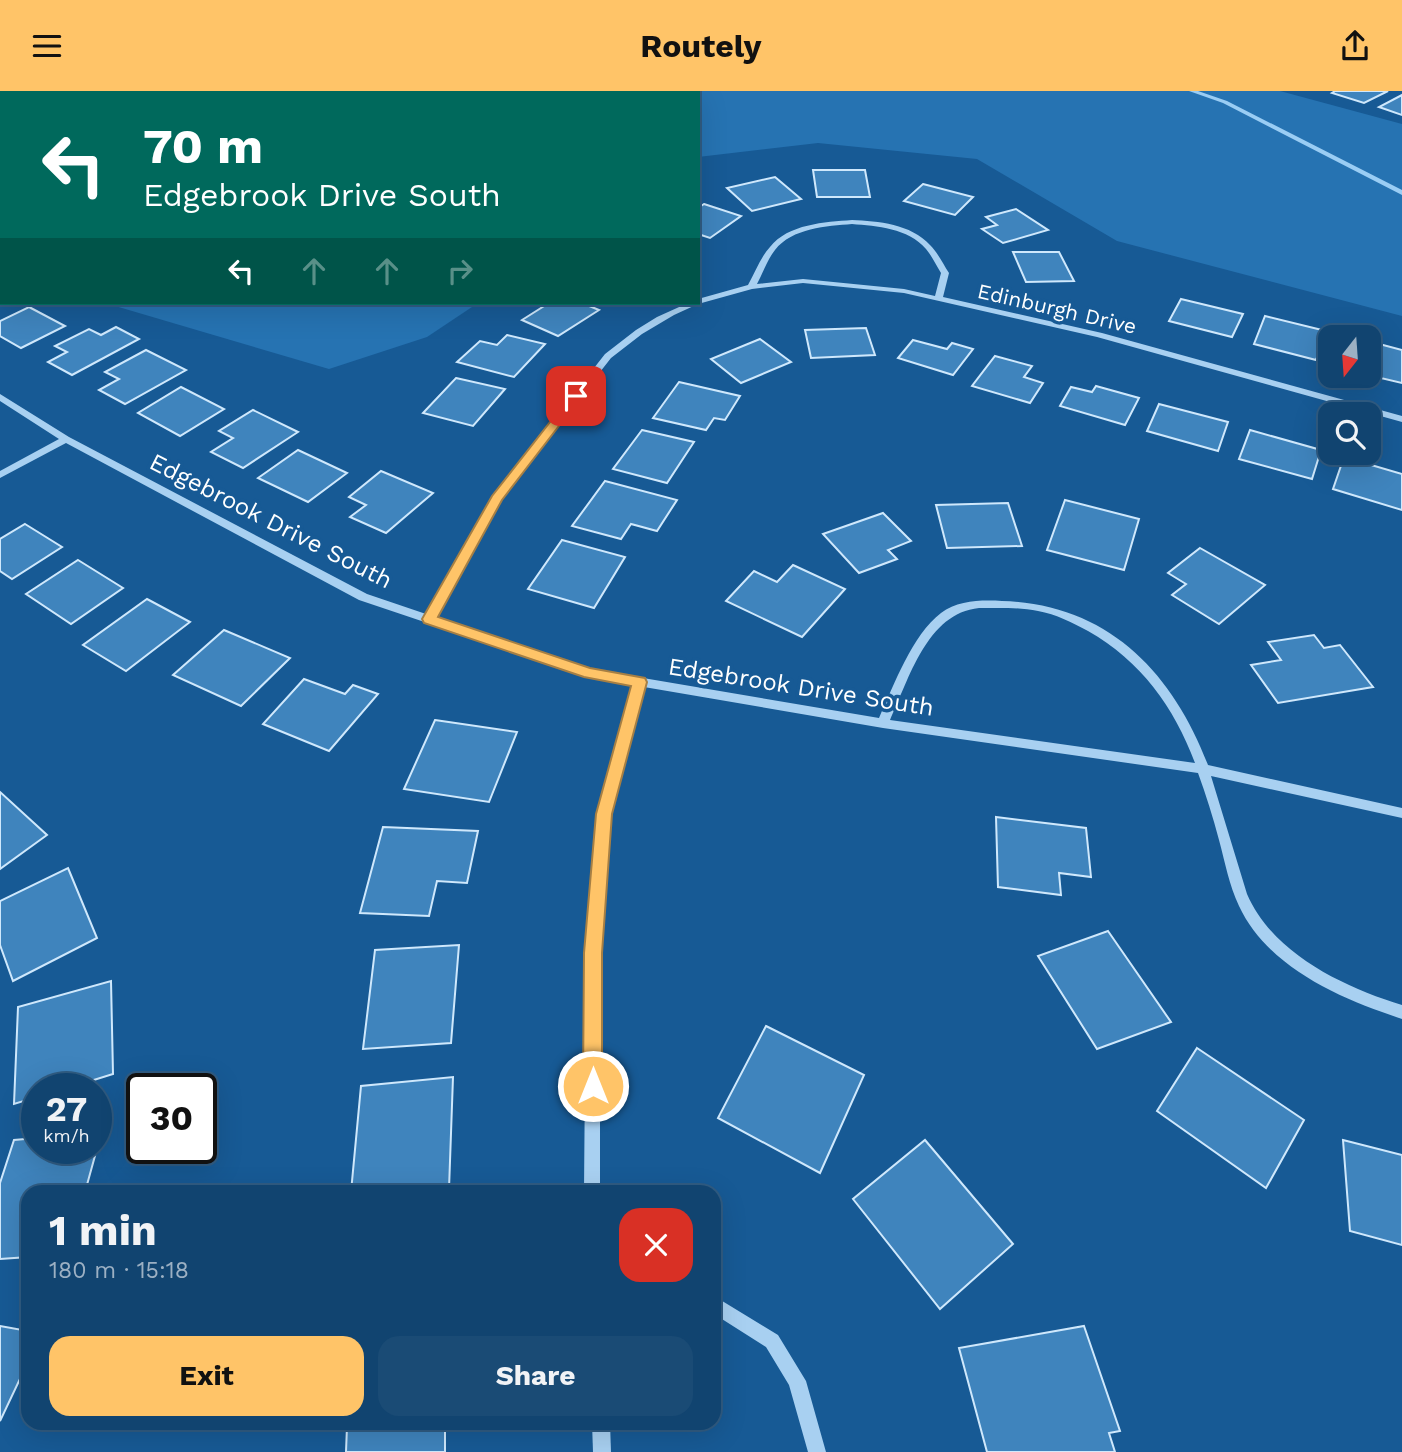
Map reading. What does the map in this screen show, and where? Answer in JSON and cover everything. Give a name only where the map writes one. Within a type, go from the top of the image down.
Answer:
[{"type":"street","points":[[751,287],[777,243],[806,227],[858,222],[911,233],[925,243],[945,273],[938,299]]},
{"type":"street","name":"Edinburgh Drive","points":[[700,301],[751,287],[803,281],[904,291],[1099,335],[1402,419]]},
{"type":"street","name":"Edinburgh Drive","points":[[429,619],[496,499],[608,356],[629,338],[668,313],[689,305]]},
{"type":"street","name":"Edgebrook Drive South","points":[[0,397],[66,439],[363,597],[589,673],[884,723],[1205,769],[1402,813]]},
{"type":"street","points":[[0,475],[66,439]]},
{"type":"street","points":[[884,723],[925,636],[954,609],[983,605],[1035,606],[1083,622],[1124,649],[1165,691],[1205,769],[1248,910],[1272,943],[1298,965],[1380,1006],[1402,1012]]},
{"type":"street","points":[[592,1185],[593,953],[604,814],[640,682]]},
{"type":"street","points":[[721,1308],[772,1341],[797,1381],[817,1452]]},
{"type":"street","points":[[601,1430],[602,1452]]},
{"type":"shaded area","points":[[700,91],[1280,91],[1402,124],[1402,316],[1117,241],[977,159],[818,143],[700,157]]},
{"type":"shaded area","points":[[112,305],[475,305],[427,337],[329,369]]},
{"type":"building","points":[[1388,91],[1364,103],[1332,93]]},
{"type":"building","points":[[1402,95],[1402,115],[1379,107]]},
{"type":"building","points":[[813,170],[865,170],[870,197],[817,197]]},
{"type":"building","points":[[775,177],[801,199],[752,211],[727,188]]},
{"type":"building","points":[[923,184],[973,197],[955,215],[904,201]]},
{"type":"building","points":[[704,204],[741,216],[710,238],[700,235],[700,207]]},
{"type":"building","points":[[1016,209],[1048,230],[1003,243],[982,229],[997,225],[986,217]]},
{"type":"building","points":[[1013,252],[1059,252],[1074,281],[1026,282]]},
{"type":"building","points":[[1181,299],[1243,314],[1232,337],[1169,321]]},
{"type":"building","points":[[546,305],[587,305],[599,310],[558,336],[522,320]]},
{"type":"building","points":[[29,307],[65,326],[21,348],[0,336],[0,321]]},
{"type":"building","points":[[1265,316],[1318,329],[1316,360],[1254,344]]},
{"type":"building","points":[[116,327],[139,339],[72,375],[48,362],[67,352],[55,346],[89,329],[101,335]]},
{"type":"building","points":[[866,328],[875,355],[811,358],[805,330]]},
{"type":"building","points":[[507,335],[545,344],[514,377],[457,362],[480,341],[497,345]]},
{"type":"building","points":[[760,339],[791,362],[741,383],[711,359]]},
{"type":"building","points":[[913,340],[947,349],[952,343],[973,349],[953,375],[898,358]]},
{"type":"building","points":[[1381,344],[1402,350],[1402,383],[1381,378]]},
{"type":"building","points":[[146,350],[186,370],[125,404],[99,390],[119,379],[105,372]]},
{"type":"building","points":[[995,356],[1032,366],[1024,377],[1043,383],[1030,403],[972,386]]},
{"type":"building","points":[[456,378],[505,389],[473,426],[423,413]]},
{"type":"building","points":[[679,382],[740,396],[725,420],[714,418],[706,430],[653,418]]},
{"type":"building","points":[[1096,386],[1139,398],[1125,425],[1060,406],[1071,387],[1092,392]]},
{"type":"building","points":[[181,387],[224,409],[180,436],[138,413]]},
{"type":"building","points":[[1159,404],[1228,422],[1218,451],[1147,431]]},
{"type":"building","points":[[253,410],[298,432],[243,468],[211,452],[233,438],[219,431]]},
{"type":"building","points":[[642,430],[694,442],[667,483],[613,469]]},
{"type":"building","points":[[1250,430],[1318,449],[1312,479],[1239,459]]},
{"type":"building","points":[[298,450],[347,473],[308,502],[258,478]]},
{"type":"building","points":[[1341,465],[1371,465],[1402,474],[1402,510],[1333,489]]},
{"type":"building","points":[[381,471],[433,493],[386,533],[350,517],[366,505],[349,497]]},
{"type":"building","points":[[605,481],[677,500],[657,531],[631,524],[621,539],[572,526]]},
{"type":"building","points":[[1065,500],[1139,519],[1124,570],[1047,550]]},
{"type":"building","points":[[1008,503],[1022,546],[947,548],[936,505]]},
{"type":"building","points":[[883,513],[911,541],[888,550],[897,559],[859,573],[823,534]]},
{"type":"building","points":[[25,524],[62,547],[12,579],[0,571],[0,539]]},
{"type":"building","points":[[562,540],[625,557],[594,608],[528,589]]},
{"type":"building","points":[[1200,548],[1265,585],[1219,624],[1172,595],[1186,584],[1168,573]]},
{"type":"building","points":[[78,560],[123,588],[71,624],[26,594]]},
{"type":"building","points":[[793,565],[845,589],[802,637],[726,601],[754,571],[777,582]]},
{"type":"building","points":[[147,599],[190,622],[126,671],[83,645]]},
{"type":"building","points":[[224,630],[290,658],[241,706],[173,675]]},
{"type":"building","points":[[1314,635],[1324,648],[1340,645],[1373,687],[1278,703],[1251,665],[1281,660],[1268,642]]},
{"type":"building","points":[[304,679],[345,694],[353,685],[378,694],[329,751],[263,724]]},
{"type":"building","points":[[435,720],[517,732],[489,802],[404,789]]},
{"type":"building","points":[[0,792],[47,835],[0,869]]},
{"type":"building","points":[[996,817],[1086,828],[1091,877],[1059,873],[1061,895],[998,887]]},
{"type":"building","points":[[383,827],[478,831],[467,883],[437,881],[429,916],[360,913]]},
{"type":"building","points":[[68,868],[97,938],[13,981],[0,945],[0,901]]},
{"type":"building","points":[[1108,931],[1171,1022],[1097,1049],[1038,956]]},
{"type":"building","points":[[459,945],[451,1043],[363,1049],[375,950]]},
{"type":"building","points":[[111,981],[113,1074],[21,1073],[21,1102],[14,1104],[18,1007]]},
{"type":"building","points":[[766,1026],[864,1075],[820,1173],[718,1118]]},
{"type":"building","points":[[1197,1048],[1304,1120],[1266,1188],[1157,1111]]},
{"type":"building","points":[[453,1077],[449,1185],[352,1185],[361,1086]]},
{"type":"building","points":[[21,1139],[21,1164],[93,1164],[87,1185],[21,1185],[21,1258],[0,1259],[0,1183],[14,1140]]},
{"type":"building","points":[[925,1140],[1013,1244],[940,1309],[853,1199]]},
{"type":"building","points":[[1343,1140],[1402,1155],[1402,1245],[1350,1231]]},
{"type":"building","points":[[0,1326],[21,1330],[21,1377],[0,1421]]},
{"type":"building","points":[[1084,1326],[1120,1431],[1109,1433],[1115,1452],[987,1452],[959,1348]]},
{"type":"building","points":[[347,1430],[445,1430],[445,1452],[346,1452]]},
{"type":"waterway","points":[[1192,91],[1225,102],[1402,193]]},
{"type":"route","points":[[576,396],[496,499],[429,619],[589,673],[640,682],[604,814],[593,953],[593,1086]]}]
